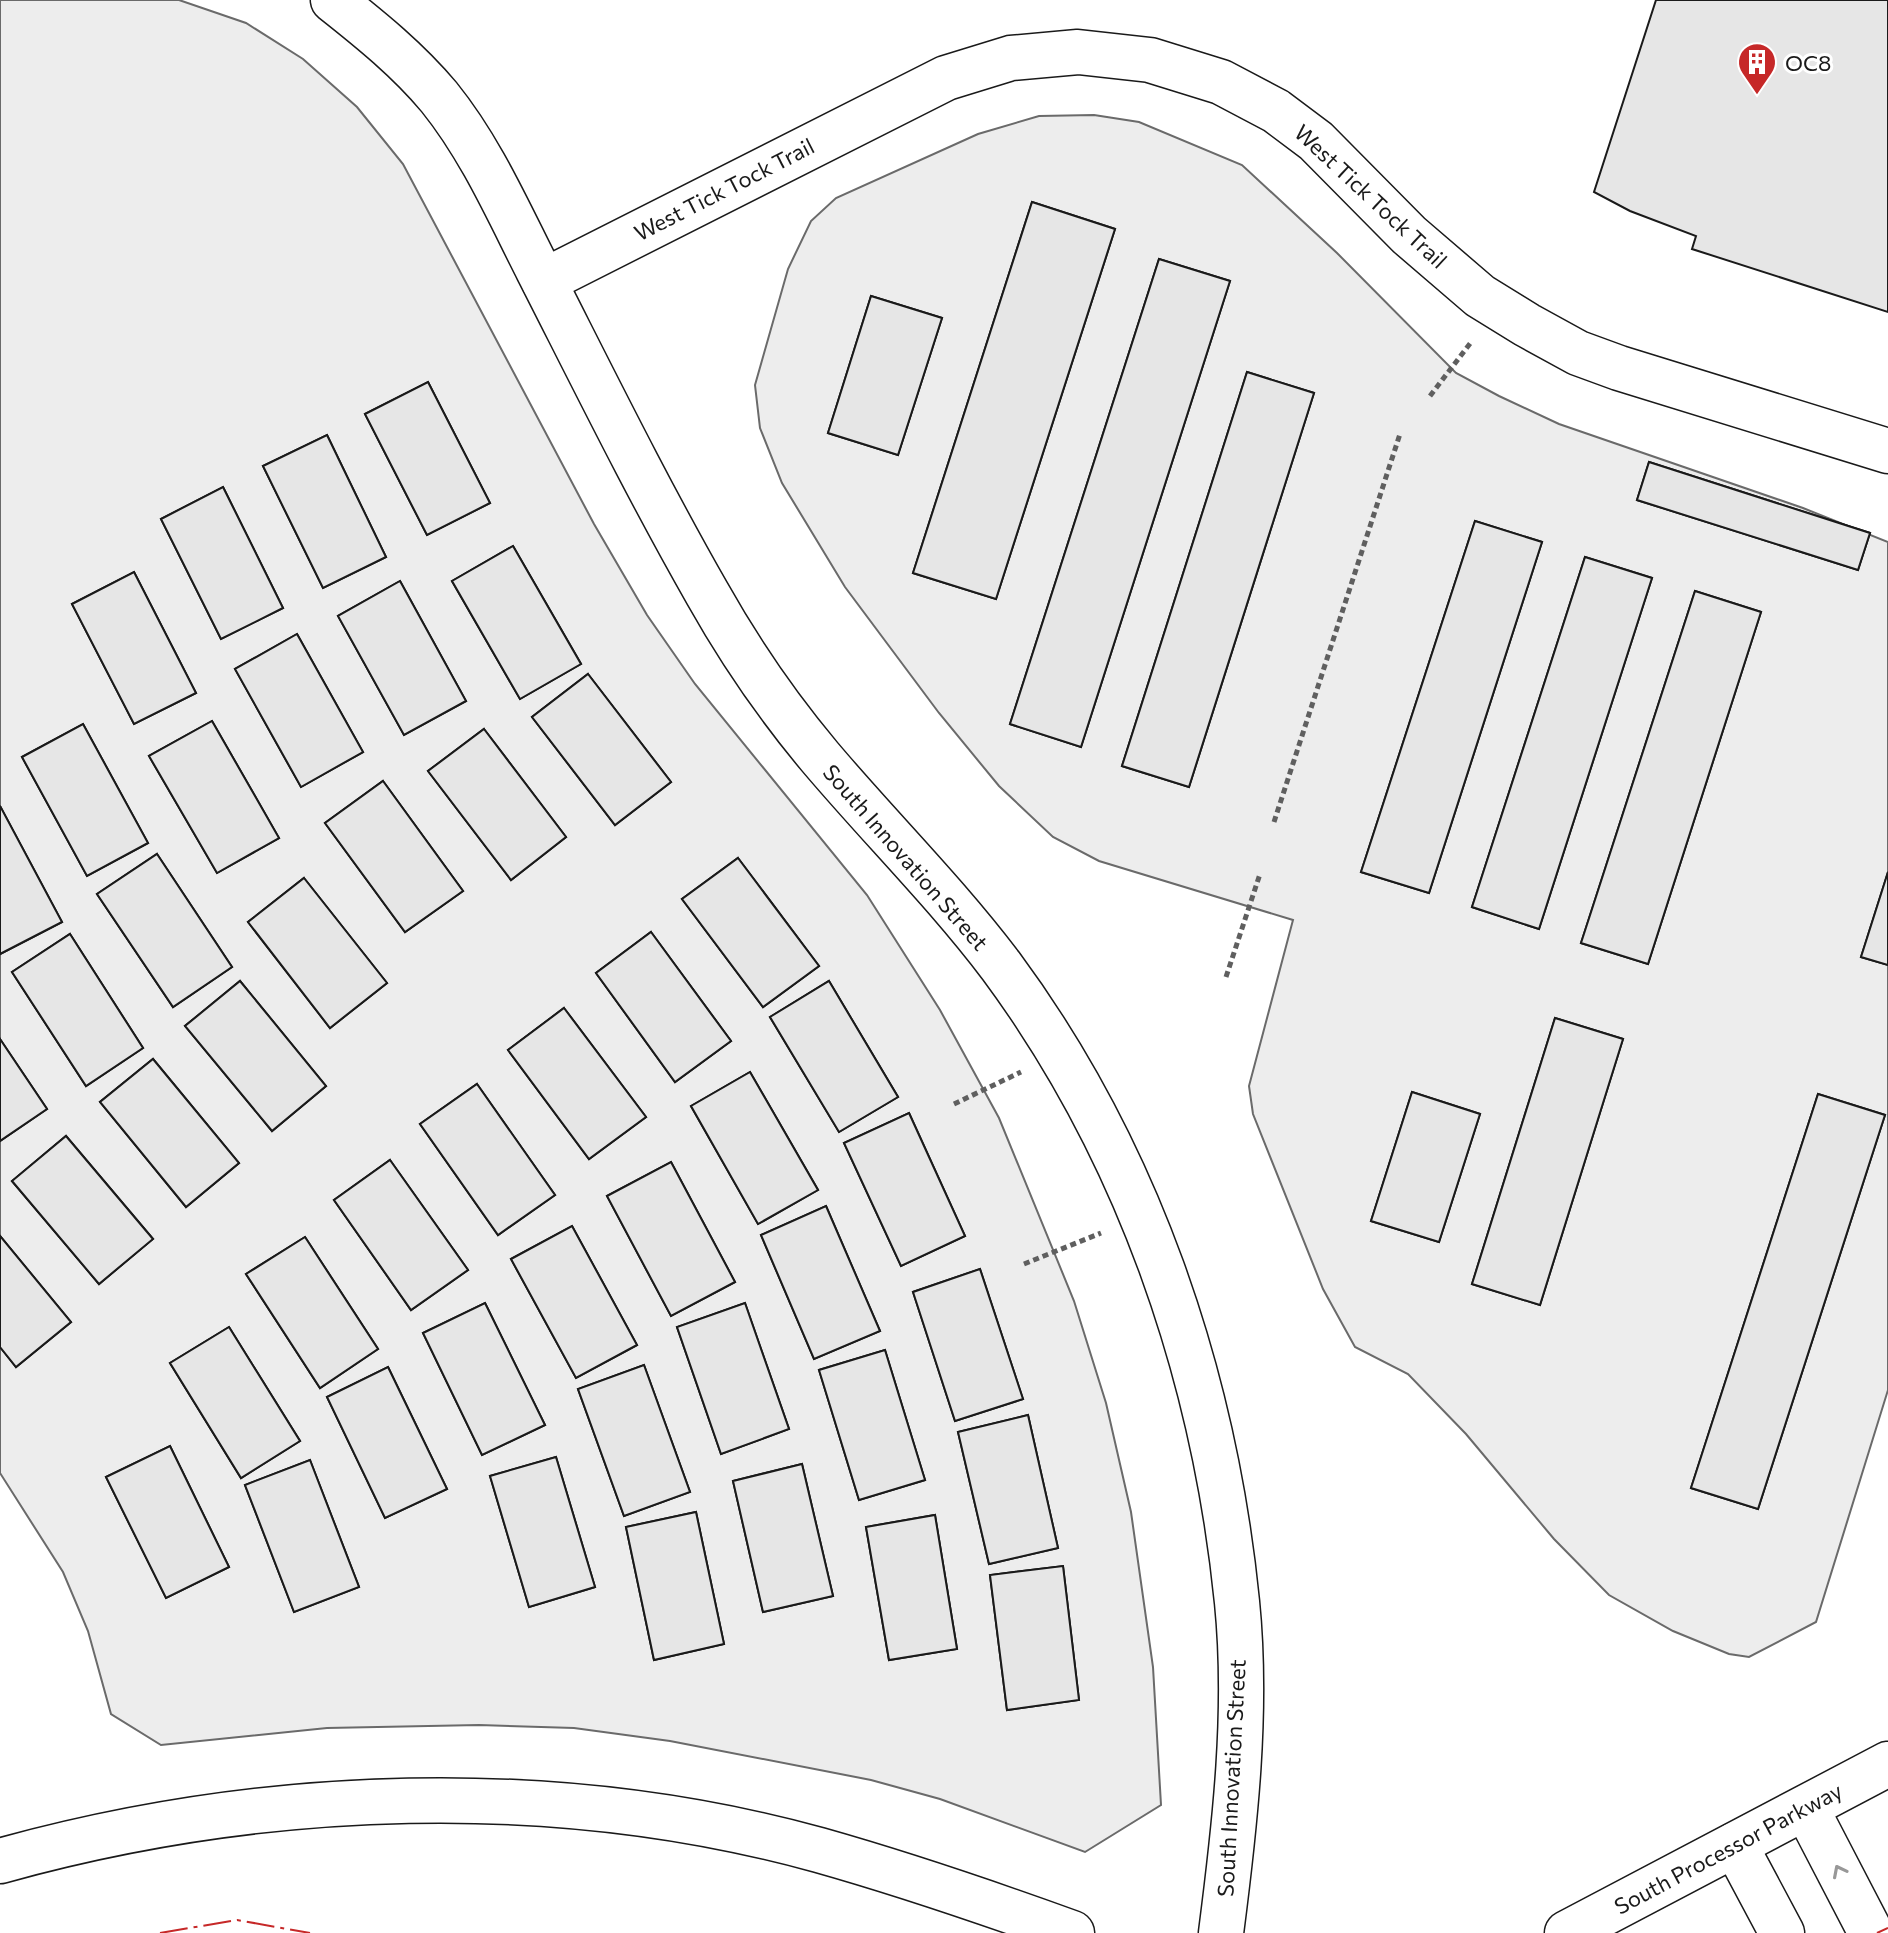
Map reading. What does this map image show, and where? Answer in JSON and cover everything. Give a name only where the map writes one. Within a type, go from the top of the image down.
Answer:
[{"type":"street","name":"South Innovation Street","points":[[333,0],[386,41],[440,98],[479,155],[677,538],[734,636],[819,756],[945,894],[1004,971],[1098,1120],[1137,1206],[1188,1342],[1207,1418],[1237,1605],[1240,1707],[1234,1809],[1221,1933]]},
{"type":"street","name":"West Tick Tock Trail","points":[[544,281],[946,78],[1024,57],[1078,52],[1150,60],[1221,82],[1276,111],[1316,141],[1409,235],[1480,296],[1578,353],[1888,451]]},
{"type":"street","name":"South Processor Parkway","points":[[1567,1933],[1888,1764]]},
{"type":"street","points":[[0,1861],[72,1841],[193,1818],[290,1807],[453,1801],[576,1809],[691,1823],[817,1850],[1072,1933]]},
{"type":"street","points":[[1806,1808],[1871,1933]]},
{"type":"street","points":[[1735,1845],[1782,1933]]},
{"type":"path","points":[[1430,396],[1480,331]]},
{"type":"path","points":[[1274,822],[1400,434]]},
{"type":"path","points":[[1226,977],[1260,874]]},
{"type":"path","points":[[954,1104],[1029,1068]]},
{"type":"path","points":[[1024,1264],[1106,1231]]},
{"type":"shaded area","points":[[0,0],[179,0],[246,23],[303,59],[357,107],[403,164],[594,524],[647,615],[695,684],[867,895],[940,1010],[999,1118],[1074,1301],[1106,1403],[1131,1512],[1153,1667],[1161,1805],[1085,1852],[940,1799],[871,1780],[670,1741],[574,1728],[479,1725],[327,1728],[161,1745],[111,1714],[88,1631],[63,1572],[0,1473]]},
{"type":"shaded area","points":[[1094,115],[1139,122],[1242,165],[1337,253],[1456,373],[1559,424],[1803,508],[1888,542],[1888,1390],[1816,1622],[1749,1657],[1729,1654],[1673,1631],[1609,1595],[1554,1539],[1466,1434],[1408,1374],[1355,1347],[1323,1289],[1253,1114],[1249,1086],[1293,920],[1099,861],[1053,837],[999,786],[939,713],[845,587],[782,483],[760,428],[755,385],[788,269],[811,221],[836,198],[978,134],[1039,116]]},
{"type":"building","name":"OC8","points":[[1656,0],[1888,0],[1888,312],[1692,249],[1696,236],[1630,211],[1594,192]]},
{"type":"building","points":[[1032,202],[1115,229],[996,599],[913,573]]},
{"type":"building","points":[[1032,202],[1115,229],[996,599],[913,573]]},
{"type":"building","points":[[1159,259],[1230,281],[1081,747],[1010,724]]},
{"type":"building","points":[[1159,259],[1230,281],[1081,747],[1010,724]]},
{"type":"building","points":[[871,296],[942,318],[898,455],[828,433]]},
{"type":"building","points":[[871,296],[942,318],[898,455],[828,433]]},
{"type":"building","points":[[1247,372],[1314,393],[1189,787],[1122,766]]},
{"type":"building","points":[[1247,372],[1314,393],[1189,787],[1122,766]]},
{"type":"building","points":[[428,382],[490,503],[427,535],[365,414]]},
{"type":"building","points":[[428,382],[490,503],[427,535],[365,414]]},
{"type":"building","points":[[327,435],[386,557],[323,588],[263,466]]},
{"type":"building","points":[[327,435],[386,557],[323,588],[263,466]]},
{"type":"building","points":[[1649,462],[1870,533],[1858,570],[1637,500]]},
{"type":"building","points":[[1649,462],[1870,533],[1858,570],[1637,500]]},
{"type":"building","points":[[223,487],[283,608],[221,639],[161,519]]},
{"type":"building","points":[[223,487],[283,608],[221,639],[161,519]]},
{"type":"building","points":[[1475,521],[1542,542],[1429,893],[1361,872]]},
{"type":"building","points":[[1475,521],[1542,542],[1429,893],[1361,872]]},
{"type":"building","points":[[513,546],[581,664],[520,699],[452,581]]},
{"type":"building","points":[[513,546],[581,664],[520,699],[452,581]]},
{"type":"building","points":[[1585,557],[1652,578],[1539,929],[1472,907]]},
{"type":"building","points":[[1585,557],[1652,578],[1539,929],[1472,907]]},
{"type":"building","points":[[134,572],[196,693],[134,724],[72,604]]},
{"type":"building","points":[[134,572],[196,693],[134,724],[72,604]]},
{"type":"building","points":[[400,581],[466,701],[404,735],[338,616]]},
{"type":"building","points":[[400,581],[466,701],[404,735],[338,616]]},
{"type":"building","points":[[1695,591],[1761,612],[1648,964],[1581,943]]},
{"type":"building","points":[[1695,591],[1761,612],[1648,964],[1581,943]]},
{"type":"building","points":[[297,634],[363,752],[301,787],[235,669]]},
{"type":"building","points":[[297,634],[363,752],[301,787],[235,669]]},
{"type":"building","points":[[588,674],[671,782],[615,825],[532,717]]},
{"type":"building","points":[[588,674],[671,782],[615,825],[532,717]]},
{"type":"building","points":[[212,721],[279,838],[217,873],[149,756]]},
{"type":"building","points":[[212,721],[279,838],[217,873],[149,756]]},
{"type":"building","points":[[83,724],[148,843],[87,876],[22,757]]},
{"type":"building","points":[[83,724],[148,843],[87,876],[22,757]]},
{"type":"building","points":[[484,729],[566,837],[511,880],[428,771]]},
{"type":"building","points":[[484,729],[566,837],[511,880],[428,771]]},
{"type":"building","points":[[383,781],[463,891],[405,932],[325,823]]},
{"type":"building","points":[[383,781],[463,891],[405,932],[325,823]]},
{"type":"building","points":[[0,806],[62,922],[0,954]]},
{"type":"building","points":[[0,806],[62,922],[0,954]]},
{"type":"building","points":[[157,854],[232,967],[173,1007],[97,894]]},
{"type":"building","points":[[157,854],[232,967],[173,1007],[97,894]]},
{"type":"building","points":[[738,858],[819,966],[763,1007],[682,899]]},
{"type":"building","points":[[738,858],[819,966],[763,1007],[682,899]]},
{"type":"building","points":[[1888,872],[1888,965],[1861,957]]},
{"type":"building","points":[[1888,872],[1888,965],[1861,957]]},
{"type":"building","points":[[304,878],[387,983],[330,1028],[248,922]]},
{"type":"building","points":[[304,878],[387,983],[330,1028],[248,922]]},
{"type":"building","points":[[651,932],[731,1041],[675,1082],[596,973]]},
{"type":"building","points":[[651,932],[731,1041],[675,1082],[596,973]]},
{"type":"building","points":[[70,934],[143,1048],[86,1086],[12,972]]},
{"type":"building","points":[[70,934],[143,1048],[86,1086],[12,972]]},
{"type":"building","points":[[240,981],[326,1086],[272,1131],[185,1026]]},
{"type":"building","points":[[240,981],[326,1086],[272,1131],[185,1026]]},
{"type":"building","points":[[829,981],[898,1097],[839,1132],[770,1017]]},
{"type":"building","points":[[829,981],[898,1097],[839,1132],[770,1017]]},
{"type":"building","points":[[564,1008],[646,1117],[589,1159],[508,1050]]},
{"type":"building","points":[[564,1008],[646,1117],[589,1159],[508,1050]]},
{"type":"building","points":[[1555,1018],[1623,1039],[1540,1305],[1472,1284]]},
{"type":"building","points":[[1555,1018],[1623,1039],[1540,1305],[1472,1284]]},
{"type":"building","points":[[0,1039],[47,1109],[0,1141]]},
{"type":"building","points":[[0,1039],[47,1109],[0,1141]]},
{"type":"building","points":[[153,1059],[239,1163],[186,1207],[100,1102]]},
{"type":"building","points":[[153,1059],[239,1163],[186,1207],[100,1102]]},
{"type":"building","points":[[750,1072],[818,1190],[758,1224],[691,1106]]},
{"type":"building","points":[[750,1072],[818,1190],[758,1224],[691,1106]]},
{"type":"building","points":[[477,1084],[555,1195],[498,1235],[420,1124]]},
{"type":"building","points":[[477,1084],[555,1195],[498,1235],[420,1124]]},
{"type":"building","points":[[1412,1092],[1480,1114],[1439,1242],[1371,1221]]},
{"type":"building","points":[[1412,1092],[1480,1114],[1439,1242],[1371,1221]]},
{"type":"building","points":[[1818,1094],[1885,1115],[1758,1509],[1691,1488]]},
{"type":"building","points":[[1818,1094],[1885,1115],[1758,1509],[1691,1488]]},
{"type":"building","points":[[909,1113],[965,1236],[901,1266],[844,1143]]},
{"type":"building","points":[[909,1113],[965,1236],[901,1266],[844,1143]]},
{"type":"building","points":[[66,1136],[153,1239],[99,1284],[12,1181]]},
{"type":"building","points":[[66,1136],[153,1239],[99,1284],[12,1181]]},
{"type":"building","points":[[390,1160],[468,1270],[411,1310],[334,1200]]},
{"type":"building","points":[[390,1160],[468,1270],[411,1310],[334,1200]]},
{"type":"building","points":[[671,1162],[735,1282],[671,1316],[607,1196]]},
{"type":"building","points":[[671,1162],[735,1282],[671,1316],[607,1196]]},
{"type":"building","points":[[826,1206],[880,1331],[814,1359],[761,1235]]},
{"type":"building","points":[[826,1206],[880,1331],[814,1359],[761,1235]]},
{"type":"building","points":[[572,1226],[637,1345],[576,1378],[511,1259]]},
{"type":"building","points":[[572,1226],[637,1345],[576,1378],[511,1259]]},
{"type":"building","points":[[0,1236],[71,1322],[16,1367],[0,1347]]},
{"type":"building","points":[[0,1236],[71,1322],[16,1367],[0,1347]]},
{"type":"building","points":[[305,1237],[378,1349],[320,1388],[246,1274]]},
{"type":"building","points":[[305,1237],[378,1349],[320,1388],[246,1274]]},
{"type":"building","points":[[980,1269],[1023,1399],[955,1421],[913,1292]]},
{"type":"building","points":[[980,1269],[1023,1399],[955,1421],[913,1292]]},
{"type":"building","points":[[485,1303],[545,1425],[482,1455],[423,1333]]},
{"type":"building","points":[[485,1303],[545,1425],[482,1455],[423,1333]]},
{"type":"building","points":[[745,1303],[789,1429],[721,1454],[677,1327]]},
{"type":"building","points":[[745,1303],[789,1429],[721,1454],[677,1327]]},
{"type":"building","points":[[229,1327],[300,1441],[241,1478],[170,1363]]},
{"type":"building","points":[[229,1327],[300,1441],[241,1478],[170,1363]]},
{"type":"building","points":[[885,1350],[925,1480],[859,1500],[819,1370]]},
{"type":"building","points":[[885,1350],[925,1480],[859,1500],[819,1370]]},
{"type":"building","points":[[644,1365],[690,1492],[624,1516],[578,1389]]},
{"type":"building","points":[[644,1365],[690,1492],[624,1516],[578,1389]]},
{"type":"building","points":[[388,1367],[447,1489],[385,1518],[327,1397]]},
{"type":"building","points":[[388,1367],[447,1489],[385,1518],[327,1397]]},
{"type":"building","points":[[1028,1415],[1058,1548],[989,1564],[958,1432]]},
{"type":"building","points":[[1028,1415],[1058,1548],[989,1564],[958,1432]]},
{"type":"building","points":[[170,1446],[229,1567],[166,1598],[106,1477]]},
{"type":"building","points":[[170,1446],[229,1567],[166,1598],[106,1477]]},
{"type":"building","points":[[556,1457],[595,1587],[529,1607],[490,1476]]},
{"type":"building","points":[[556,1457],[595,1587],[529,1607],[490,1476]]},
{"type":"building","points":[[310,1460],[359,1587],[294,1612],[245,1485]]},
{"type":"building","points":[[310,1460],[359,1587],[294,1612],[245,1485]]},
{"type":"building","points":[[802,1464],[833,1596],[763,1612],[733,1481]]},
{"type":"building","points":[[802,1464],[833,1596],[763,1612],[733,1481]]},
{"type":"building","points":[[696,1512],[724,1644],[654,1660],[626,1527]]},
{"type":"building","points":[[696,1512],[724,1644],[654,1660],[626,1527]]},
{"type":"building","points":[[935,1515],[957,1649],[889,1660],[866,1527]]},
{"type":"building","points":[[935,1515],[957,1649],[889,1660],[866,1527]]},
{"type":"building","points":[[1063,1566],[1079,1700],[1007,1710],[990,1575]]},
{"type":"building","points":[[1063,1566],[1079,1700],[1007,1710],[990,1575]]},
{"type":"power","points":[[160,1933],[237,1920],[310,1933]]},
{"type":"power","points":[[1877,1933],[1888,1928]]},
{"type":"place","name":"OC8","points":[[1757,96]]}]
